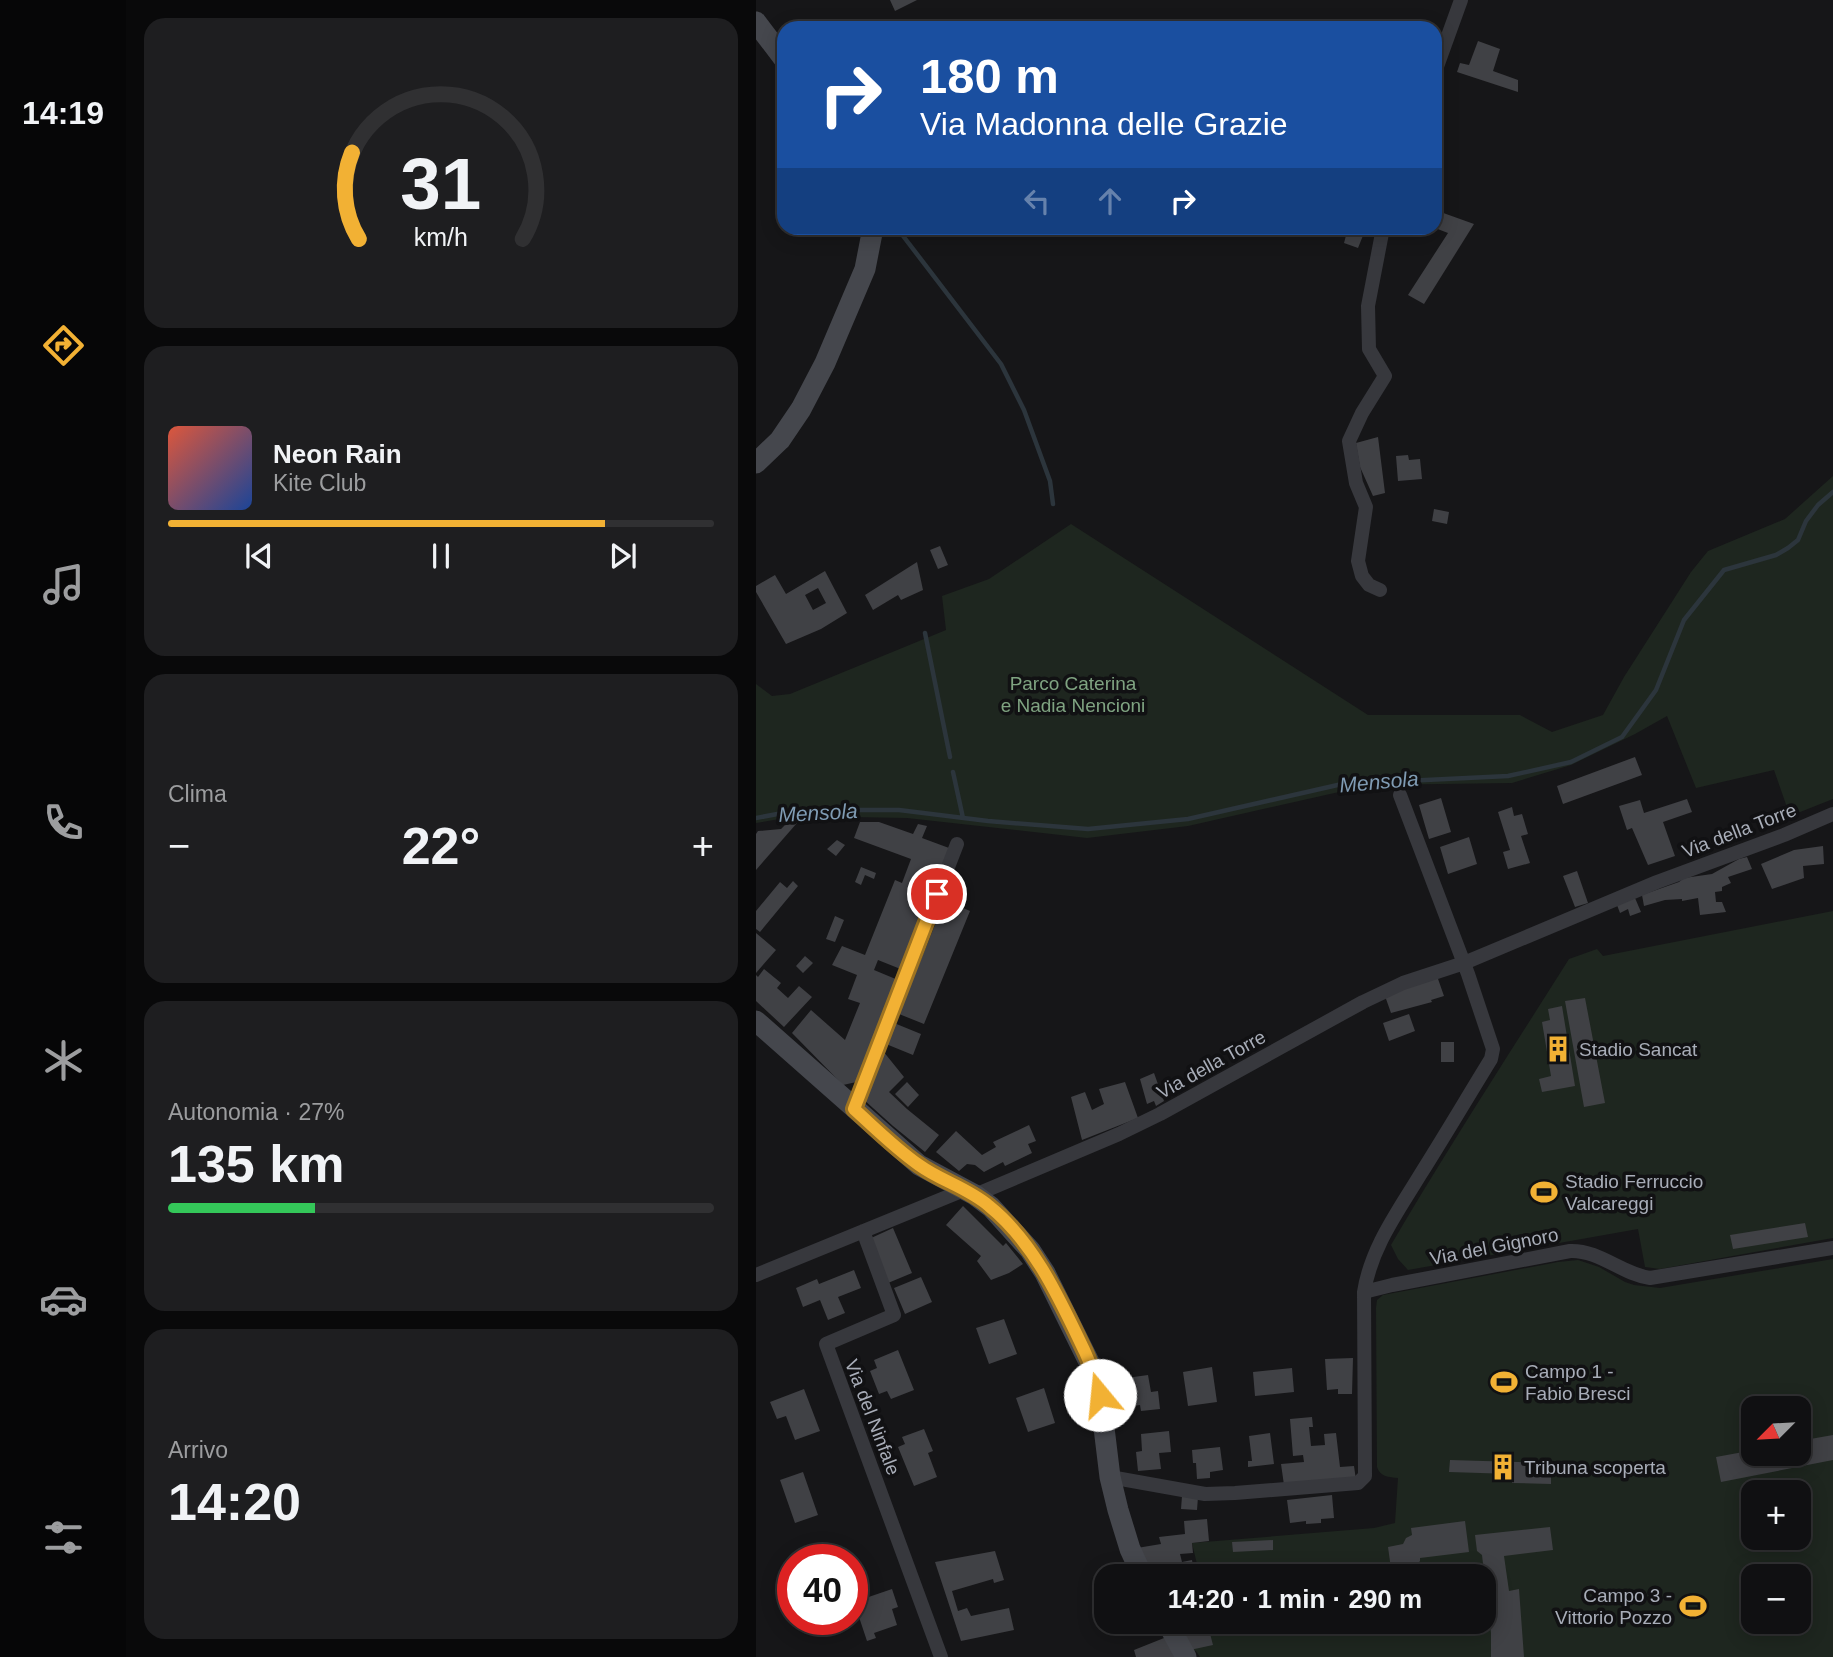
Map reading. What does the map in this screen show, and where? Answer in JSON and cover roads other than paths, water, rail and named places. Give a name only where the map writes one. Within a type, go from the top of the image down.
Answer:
[{"type":"street","points":[[1442,53],[1461,0]]},
{"type":"street","points":[[756,22],[777,50]]},
{"type":"street","points":[[756,463],[780,440],[801,409],[825,363],[865,269],[872,235]]},
{"type":"street","points":[[1380,590],[1369,585],[1362,576],[1357,561],[1366,507],[1356,483],[1349,441],[1362,413],[1385,376],[1369,349],[1368,306],[1382,235]]},
{"type":"street","points":[[1111,1477],[1205,1494],[1358,1483],[1365,1476],[1364,1292],[1370,1265],[1377,1248],[1493,1054],[1464,963],[1400,795]]},
{"type":"street","name":"Via della Torre","points":[[756,1275],[863,1231],[970,1193],[1119,1134],[1403,983],[1464,963],[1657,882],[1833,814]]},
{"type":"street","points":[[854,1109],[957,844]]},
{"type":"street","points":[[756,1021],[919,1165],[991,1207],[1030,1250],[1045,1273],[1091,1366],[1100,1395],[1111,1477],[1124,1530],[1138,1564]]},
{"type":"street","name":"Via del Ninfale","points":[[863,1231],[894,1315],[826,1344],[941,1657]]},
{"type":"street","name":"Via del Gignoro","points":[[1364,1292],[1570,1251],[1592,1254],[1635,1276],[1650,1278],[1833,1248]]},
{"type":"street","points":[[1174,1634],[1186,1657]]},
{"type":"waterway","points":[[902,235],[1001,364],[1024,410],[1050,481],[1053,504]]},
{"type":"waterway","name":"Mensola","points":[[756,818],[799,810],[899,810],[1088,829],[1188,819],[1364,779],[1405,781],[1508,776],[1571,762],[1622,737],[1656,690],[1684,620],[1724,570],[1776,555],[1788,548],[1798,540],[1806,521],[1818,505],[1833,492]]},
{"type":"waterway","points":[[925,633],[950,757]]},
{"type":"waterway","points":[[953,772],[963,818]]},
{"type":"place","name":"Stadio Sancat","points":[[1558,1049]]},
{"type":"place","name":"Stadio Ferruccio Valcareggi","points":[[1544,1192]]},
{"type":"place","name":"Campo 1 - Fabio Bresci","points":[[1504,1382]]},
{"type":"place","name":"Tribuna scoperta","points":[[1503,1467]]},
{"type":"place","name":"Campo 3 - Vittorio Pozzo","points":[[1693,1606]]},
{"type":"park label","name":"Parco Caterina e Nadia Nencioni","points":[[1073,694]]}]
